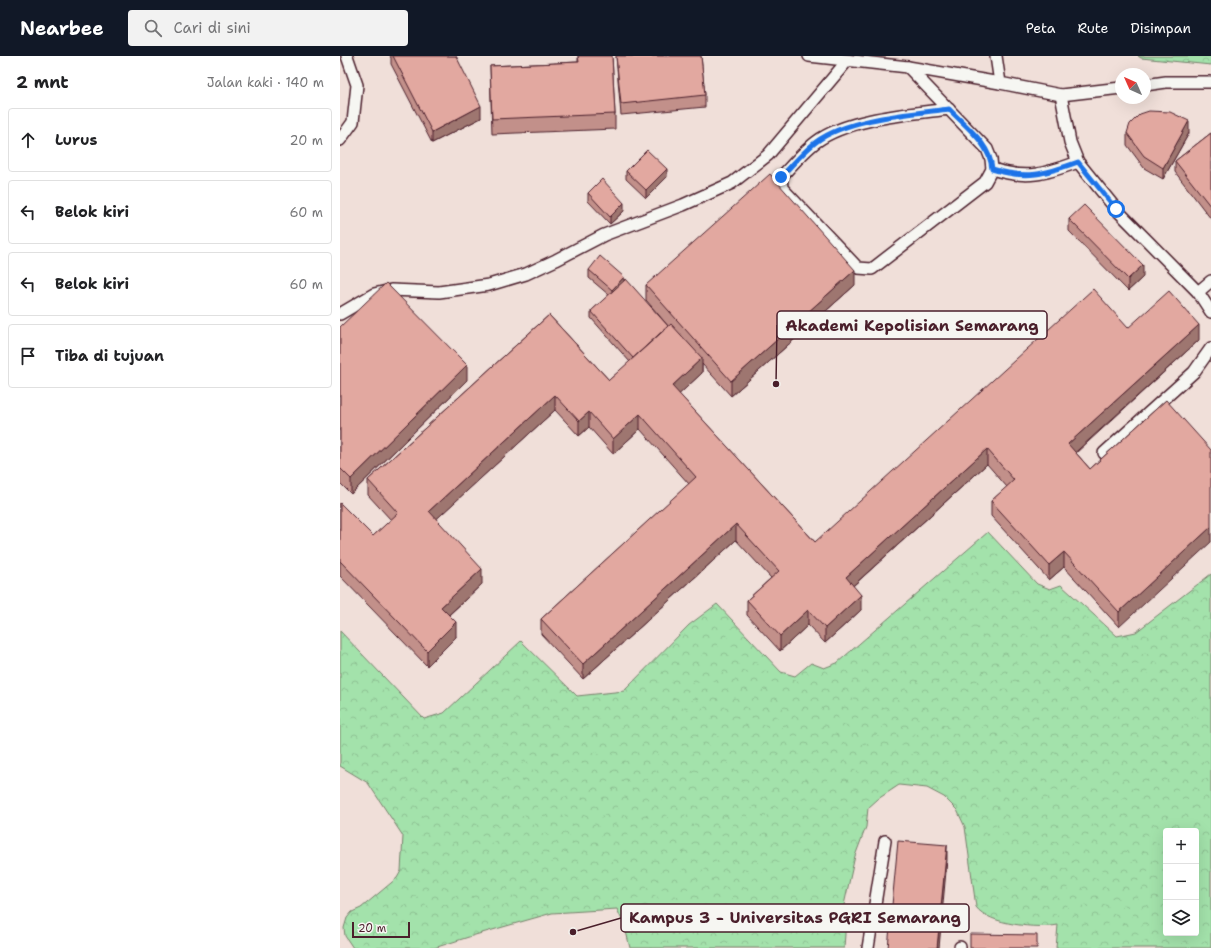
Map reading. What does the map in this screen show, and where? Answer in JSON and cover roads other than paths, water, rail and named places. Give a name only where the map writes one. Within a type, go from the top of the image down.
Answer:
[{"type":"lane","points":[[340,140],[353,122],[357,85],[347,56]]},
{"type":"lane","points":[[809,56],[908,66],[1061,95],[1115,89]]},
{"type":"lane","points":[[996,56],[1000,84]]},
{"type":"lane","points":[[340,314],[374,294],[391,290],[440,292],[489,285],[526,274],[604,235],[683,206],[732,183],[768,155],[848,61]]},
{"type":"lane","points":[[908,66],[949,109],[987,149],[992,159],[992,169],[985,182],[872,269],[858,268],[782,188],[781,177],[816,142],[839,130],[889,116],[949,109]]},
{"type":"lane","points":[[1151,84],[1166,82],[1211,82]]},
{"type":"lane","points":[[1061,95],[1070,142],[1078,162],[1116,209],[1198,292],[1211,312]]},
{"type":"lane","points":[[992,169],[1011,175],[1028,176],[1049,173],[1078,162]]},
{"type":"lane","points":[[1198,292],[1211,281]]},
{"type":"lane","points":[[1104,453],[1194,372],[1211,348]]},
{"type":"lane","points":[[868,948],[885,841]]},
{"type":"place","name":"Akademi Kepolisian Semarang","points":[[776,384]]},
{"type":"place","name":"Kampus 3 - Universitas PGRI Semarang","points":[[573,932]]}]
